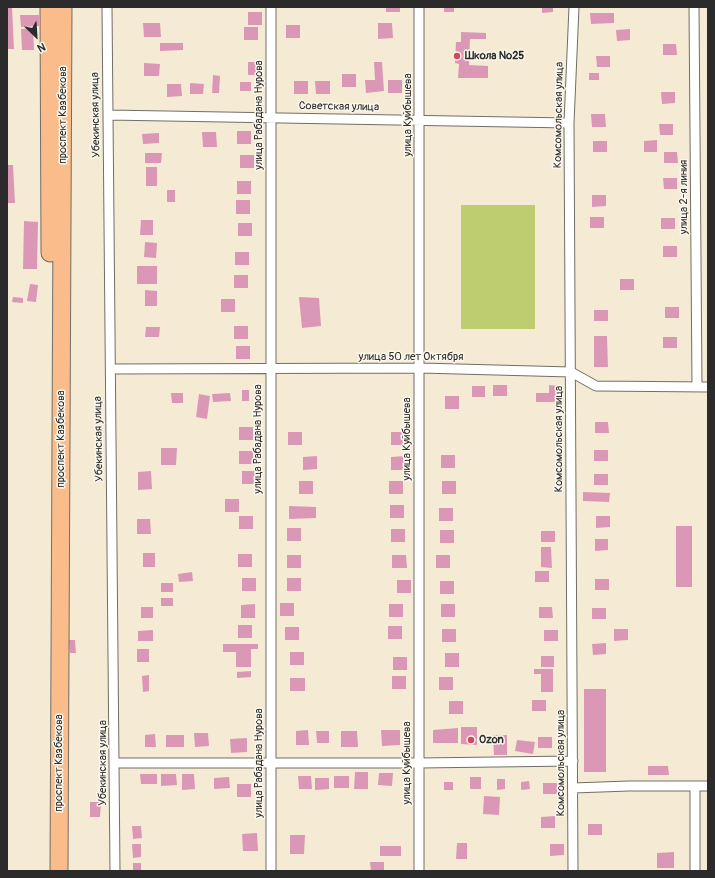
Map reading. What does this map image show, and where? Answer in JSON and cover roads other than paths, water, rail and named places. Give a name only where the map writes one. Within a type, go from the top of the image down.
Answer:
[{"type":"highway","name":"проспект Казбекова","points":[[50,7],[52,871]]},
{"type":"highway","name":"проспект Казбекова","points":[[59,871],[63,7]]},
{"type":"street","name":"Убекинская улица","points":[[107,7],[115,871]]},
{"type":"street","name":"улица Рабадана Нурова","points":[[270,7],[271,871]]},
{"type":"street","name":"улица Куйбышева","points":[[419,7],[419,871]]},
{"type":"street","name":"Комсомольская улица","points":[[573,871],[569,123],[574,7]]},
{"type":"street","name":"улица 2-я линия","points":[[694,7],[697,386]]},
{"type":"street","name":"Советская улица","points":[[108,115],[569,123]]},
{"type":"street","name":"улица 50 лет Октября","points":[[111,369],[420,368],[571,372],[596,386],[708,387]]},
{"type":"street","points":[[115,763],[419,764],[573,761]]},
{"type":"street","points":[[695,786],[695,871]]},
{"type":"street","points":[[573,788],[708,786]]},
{"type":"place","name":"Школа №25","points":[[457,56]]},
{"type":"place","name":"Ozon","points":[[471,740]]}]
